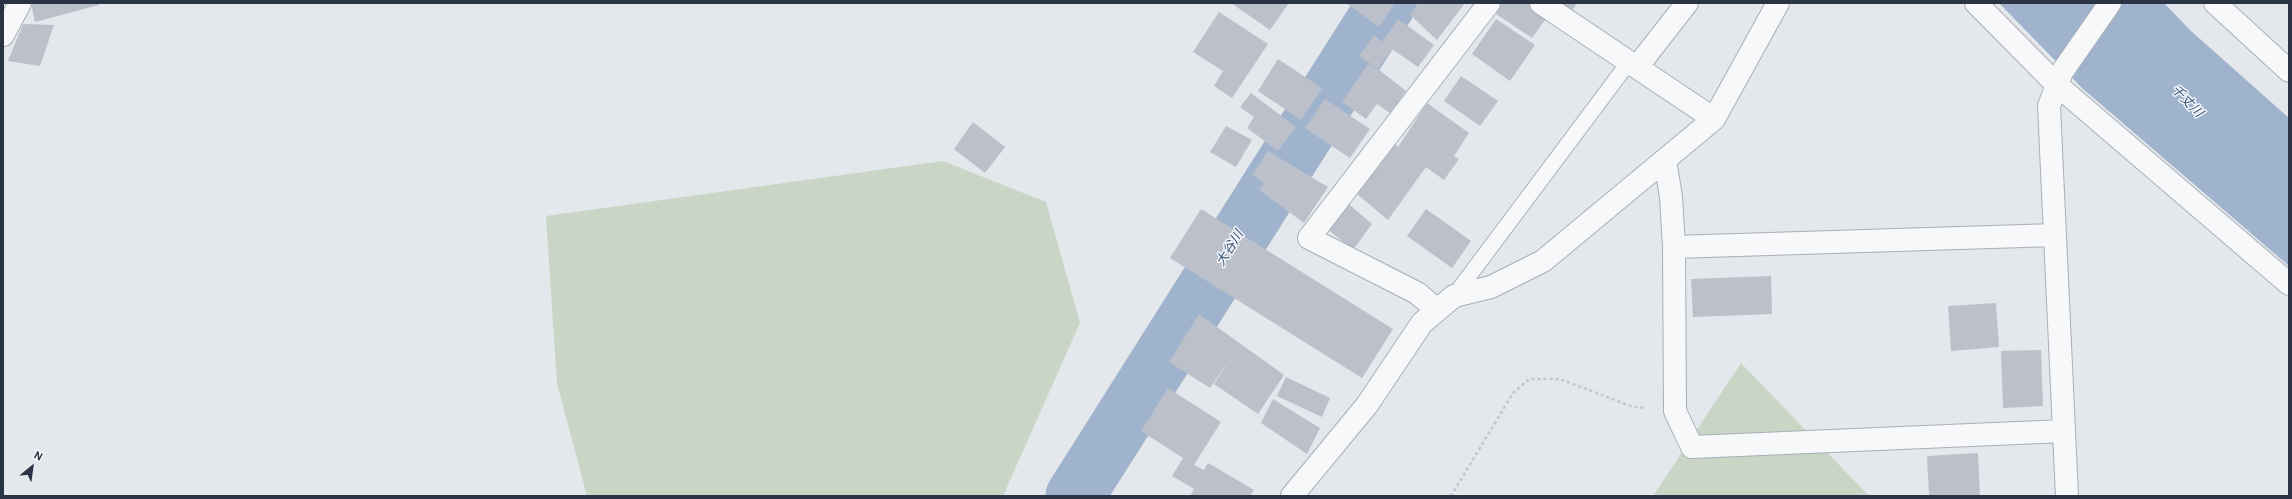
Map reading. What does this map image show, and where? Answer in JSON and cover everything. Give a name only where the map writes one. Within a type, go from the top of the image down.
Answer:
[{"type":"street","points":[[3,35],[20,3]]},
{"type":"street","points":[[1437,310],[1417,293],[1309,238],[1490,3]]},
{"type":"street","points":[[1541,3],[1714,119]]},
{"type":"street","points":[[1633,64],[1687,3]]},
{"type":"street","points":[[1292,496],[1366,405],[1422,323],[1454,296],[1491,287],[1543,261],[1714,119],[1778,3]]},
{"type":"street","points":[[1976,3],[2289,284]]},
{"type":"street","points":[[2067,496],[2049,106],[2060,79],[2110,3]]},
{"type":"street","points":[[2215,3],[2289,71]]},
{"type":"street","points":[[1665,160],[1671,197],[1674,247],[1675,411],[1692,447],[2064,431]]},
{"type":"street","points":[[1674,247],[2055,235]]},
{"type":"lane","points":[[1454,296],[1633,64]]},
{"type":"path","points":[[1451,496],[1513,393],[1529,379],[1560,378],[1633,407],[1675,411]]},
{"type":"green space","points":[[943,161],[1046,202],[1080,323],[1003,496],[587,496],[557,383],[546,216]]},
{"type":"green space","points":[[1741,363],[1869,496],[1653,496]]},
{"type":"water","name":"千丈川","points":[[1999,3],[2164,3],[2191,31],[2289,118],[2289,266],[2082,88]]},
{"type":"building","points":[[31,3],[99,3],[99,5],[35,22]]},
{"type":"building","points":[[1231,3],[1289,3],[1270,30]]},
{"type":"building","points":[[1346,3],[1395,3],[1379,27]]},
{"type":"building","points":[[1418,3],[1465,3],[1437,40],[1410,15]]},
{"type":"building","points":[[1498,3],[1533,3],[1549,14],[1532,38],[1493,12]]},
{"type":"building","points":[[1559,3],[1577,3],[1571,12]]},
{"type":"building","points":[[1219,12],[1268,44],[1232,98],[1214,86],[1223,71],[1193,52]]},
{"type":"building","points":[[1398,19],[1434,45],[1418,67],[1392,49],[1378,69],[1359,56],[1374,35],[1382,42]]},
{"type":"building","points":[[1496,19],[1535,45],[1510,81],[1472,54]]},
{"type":"building","points":[[23,24],[54,25],[40,66],[8,61]]},
{"type":"building","points":[[1278,59],[1322,88],[1301,120],[1258,91]]},
{"type":"building","points":[[1368,64],[1378,69],[1406,91],[1390,113],[1377,104],[1366,119],[1342,102]]},
{"type":"building","points":[[1461,76],[1498,101],[1480,126],[1444,101]]},
{"type":"building","points":[[1251,93],[1296,127],[1278,151],[1247,128],[1254,117],[1240,107]]},
{"type":"building","points":[[1325,99],[1370,129],[1350,158],[1305,128]]},
{"type":"building","points":[[1427,103],[1469,133],[1454,156],[1459,159],[1444,180],[1426,167],[1388,220],[1357,194],[1392,142],[1398,147]]},
{"type":"building","points":[[973,122],[1005,147],[985,173],[954,149]]},
{"type":"building","points":[[1226,126],[1252,140],[1236,167],[1210,152]]},
{"type":"building","points":[[1268,151],[1328,187],[1304,223],[1259,190],[1264,183],[1252,175]]},
{"type":"building","points":[[1345,201],[1372,224],[1353,250],[1325,227]]},
{"type":"building","points":[[1201,209],[1393,329],[1362,378],[1170,258]]},
{"type":"building","points":[[1426,209],[1471,241],[1452,268],[1407,236]]},
{"type":"building","points":[[1771,276],[1772,314],[1693,317],[1691,279]]},
{"type":"building","points":[[1996,303],[1999,347],[1951,351],[1948,306]]},
{"type":"building","points":[[1199,314],[1284,375],[1258,414],[1214,384],[1232,357],[1210,388],[1169,362]]},
{"type":"building","points":[[2041,350],[2043,406],[2003,408],[2001,351]]},
{"type":"building","points":[[1286,377],[1330,398],[1322,417],[1277,396]]},
{"type":"building","points":[[1168,388],[1221,422],[1194,465],[1204,470],[1208,463],[1254,490],[1250,496],[1190,496],[1194,489],[1172,476],[1183,458],[1141,431]]},
{"type":"building","points":[[1273,399],[1320,428],[1307,454],[1261,423]]},
{"type":"building","points":[[1978,453],[1980,496],[1929,496],[1927,456]]},
{"type":"waterway","name":"大谷川","points":[[1075,496],[1387,3]]}]
